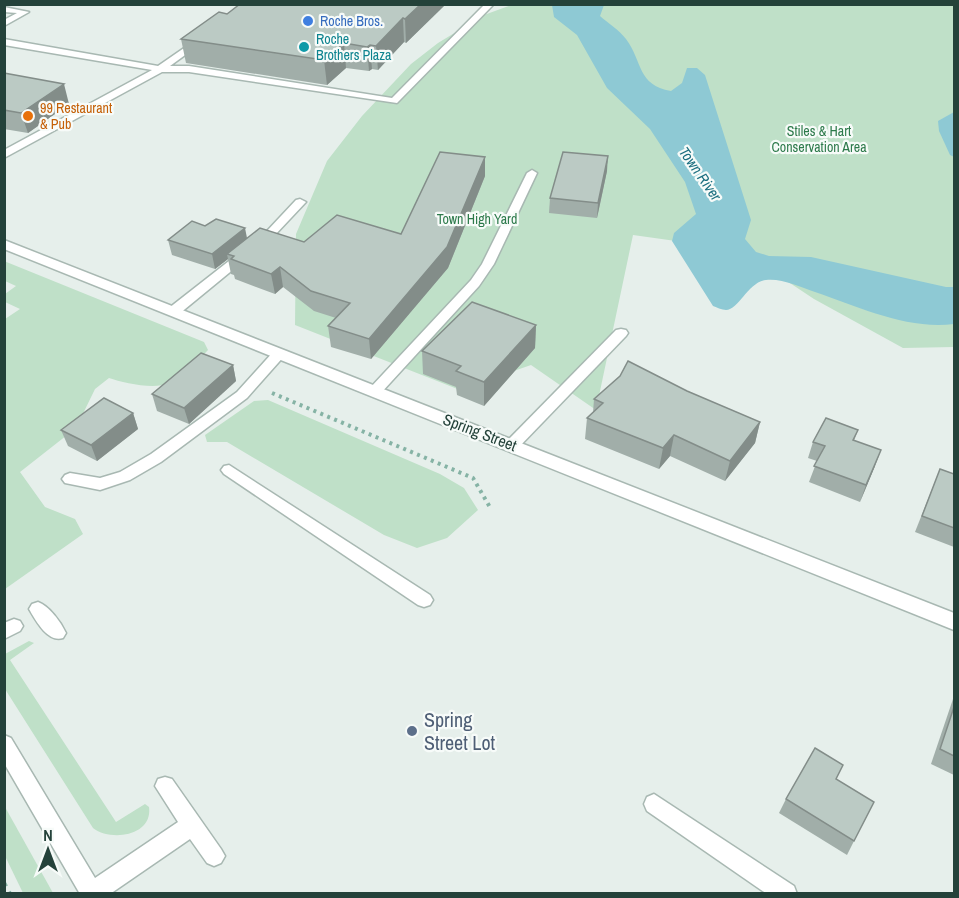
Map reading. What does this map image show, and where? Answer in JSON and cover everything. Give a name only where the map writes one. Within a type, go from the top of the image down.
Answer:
[{"type":"street","name":"Spring Street","points":[[4,244],[954,622]]},
{"type":"lane","points":[[4,42],[160,69],[189,69],[394,100],[490,4]]},
{"type":"lane","points":[[4,9],[26,12],[4,24]]},
{"type":"lane","points":[[4,155],[130,88],[206,35]]},
{"type":"lane","points":[[375,391],[475,283],[488,264],[532,173]]},
{"type":"lane","points":[[174,311],[270,234],[300,202]]},
{"type":"lane","points":[[512,445],[621,333]]},
{"type":"lane","points":[[70,478],[80,482],[100,484],[125,476],[166,451],[242,395],[279,354]]},
{"type":"lane","points":[[229,470],[424,600]]},
{"type":"lane","points":[[38,609],[57,633]]},
{"type":"lane","points":[[4,744],[92,893],[192,825]]},
{"type":"lane","points":[[165,786],[214,856]]},
{"type":"lane","points":[[654,804],[786,894]]},
{"type":"path","points":[[251,384],[473,478],[491,509]]},
{"type":"path","points":[[4,883],[10,894]]},
{"type":"green space","points":[[514,4],[954,5],[954,347],[903,348],[814,299],[740,250],[633,235],[596,410],[531,365],[460,390],[295,325],[296,234],[327,161],[362,116],[411,64],[438,43],[484,15]]},
{"type":"green space","points":[[4,261],[204,342],[208,350],[185,373],[163,385],[139,385],[109,378],[95,389],[76,428],[20,472],[45,507],[75,519],[83,534],[5,589],[5,319],[20,309],[5,302],[5,294],[16,286],[5,281]]},
{"type":"green space","points":[[268,400],[440,474],[464,488],[478,510],[447,538],[417,548],[384,535],[227,442],[207,442],[205,435],[254,401]]},
{"type":"green space","points":[[29,641],[34,643],[10,660],[116,822],[145,804],[149,807],[148,817],[138,830],[129,834],[110,835],[93,828],[5,689],[5,654]]},
{"type":"green space","points":[[5,807],[53,893],[23,893],[5,856]]},
{"type":"water","name":"Town River","points":[[552,5],[604,5],[600,16],[626,39],[646,78],[660,88],[671,91],[682,83],[687,68],[697,68],[705,75],[751,220],[745,239],[756,252],[769,256],[811,257],[954,287],[954,324],[919,324],[883,316],[778,280],[760,282],[731,309],[724,310],[713,306],[672,241],[674,233],[696,214],[685,182],[650,129],[607,88],[577,35],[554,17]]},
{"type":"water","points":[[954,112],[954,157],[950,155],[939,131],[938,121]]},
{"type":"building","points":[[240,4],[421,4],[405,19],[403,18],[376,46],[367,47],[344,43],[324,60],[181,39],[219,12],[227,14]]},
{"type":"building","points":[[4,73],[64,84],[21,113],[4,110]]},
{"type":"building","points":[[440,152],[485,157],[447,247],[369,339],[328,326],[350,303],[311,291],[280,267],[271,274],[231,259],[234,256],[227,254],[260,228],[304,242],[337,215],[401,234]]},
{"type":"building","points":[[563,152],[608,156],[598,203],[550,198]]},
{"type":"building","points":[[216,219],[245,228],[212,254],[168,240],[192,221],[205,226]]},
{"type":"building","points":[[472,302],[536,325],[484,382],[456,371],[461,366],[422,351]]},
{"type":"building","points":[[201,353],[233,365],[184,408],[152,394]]},
{"type":"building","points":[[628,361],[687,391],[760,422],[730,461],[674,435],[663,448],[587,418],[603,403],[594,399],[620,376]]},
{"type":"building","points":[[104,398],[133,413],[91,445],[61,430]]},
{"type":"building","points":[[826,418],[858,430],[853,440],[881,450],[866,485],[814,466],[825,446],[813,442]]},
{"type":"building","points":[[940,469],[954,474],[954,528],[922,516]]},
{"type":"building","points":[[954,707],[954,756],[940,749]]},
{"type":"building","points":[[815,748],[843,765],[836,779],[874,802],[854,841],[786,799]]},
{"type":"place","name":"Roche Bros.","points":[[308,21]]},
{"type":"place","name":"Roche Brothers Plaza","points":[[304,47]]},
{"type":"place","name":"99 Restaurant & Pub","points":[[28,116]]},
{"type":"place","name":"Spring Street Lot","points":[[412,731]]},
{"type":"park label","name":"Stiles & Hart Conservation Area","points":[[819,140]]},
{"type":"park label","name":"Town High Yard","points":[[477,219]]}]
